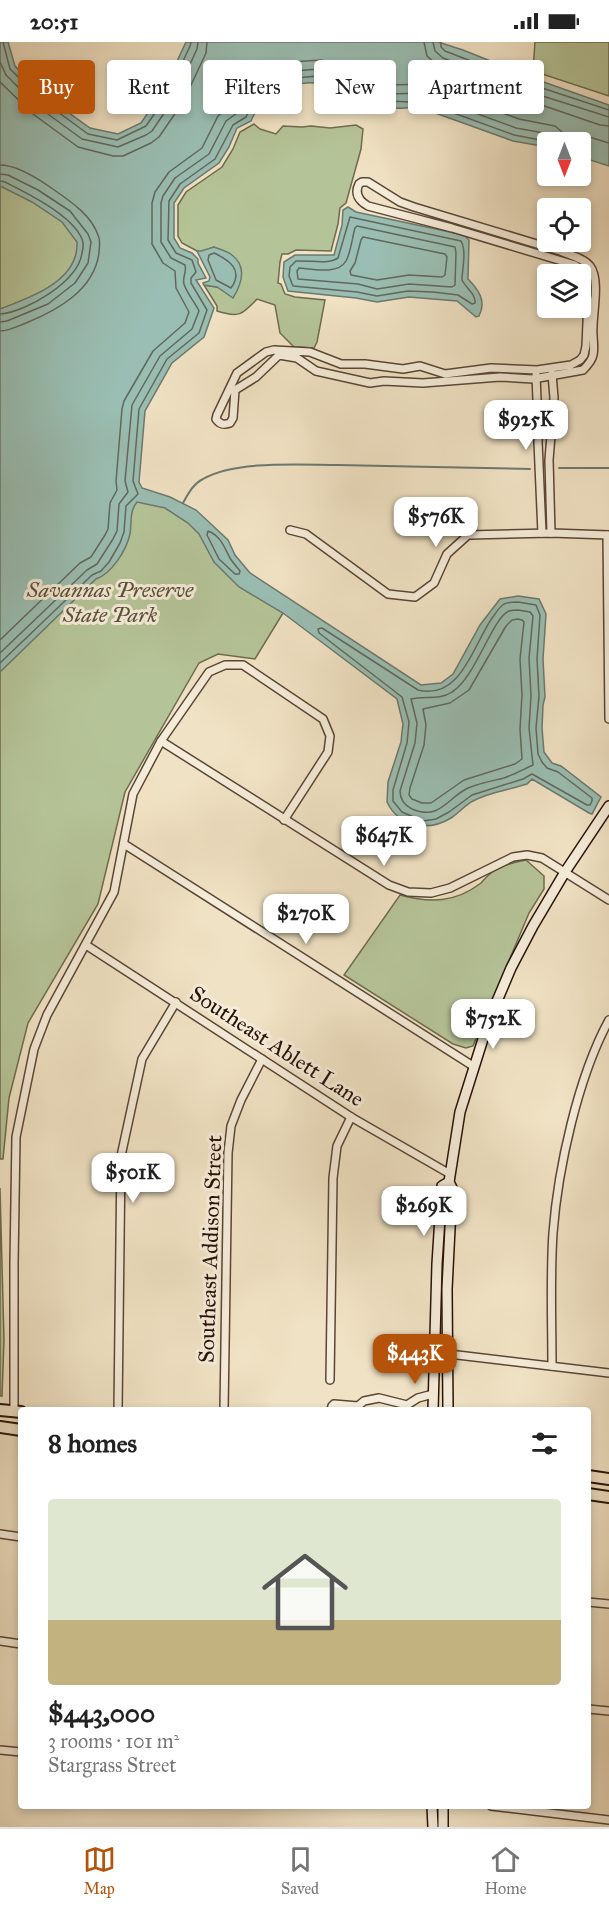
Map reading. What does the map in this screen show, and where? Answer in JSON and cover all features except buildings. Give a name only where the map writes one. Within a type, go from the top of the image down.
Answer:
[{"type":"main road","points":[[0,1410],[18,1412]]},
{"type":"main road","points":[[0,1417],[6,1418],[18,1412]]},
{"type":"main road","points":[[0,1427],[18,1430]]},
{"type":"main road","points":[[591,1476],[609,1479]]},
{"type":"main road","points":[[591,1494],[609,1497]]},
{"type":"street","points":[[552,372],[536,378],[453,377],[420,366],[403,369],[365,364],[341,364],[310,352],[285,353],[279,355],[256,377],[231,392],[237,373],[266,352],[274,350],[285,353],[297,358],[316,371],[359,381],[423,383],[453,377],[507,367],[552,372],[583,370],[588,366],[593,355],[590,315],[593,273],[589,266],[368,206],[358,198],[356,189],[362,182],[368,182],[400,202],[560,251],[579,263]]},
{"type":"street","points":[[424,220],[428,211]]},
{"type":"street","points":[[491,240],[494,231]]},
{"type":"street","points":[[379,381],[380,366]]},
{"type":"street","points":[[537,370],[542,533]]},
{"type":"street","points":[[551,533],[549,460],[554,398],[552,372]]},
{"type":"street","points":[[540,496],[550,496]]},
{"type":"street","points":[[290,530],[306,534],[388,594],[416,597],[434,583],[447,554],[468,535],[542,533],[608,535],[609,718]]},
{"type":"street","points":[[18,1412],[14,1263],[16,1137],[34,1049],[47,1015],[114,892],[133,794],[161,741],[209,672],[225,665],[243,665],[323,719],[330,736],[328,752],[284,820]]},
{"type":"street","points":[[161,741],[389,885],[408,892],[431,893],[450,888],[513,857],[527,855],[542,858],[609,900]]},
{"type":"street","points":[[448,1407],[447,1278],[452,1188],[449,1178],[460,1112],[489,1020],[511,968],[565,872],[609,806]]},
{"type":"street","points":[[124,844],[473,1066]]},
{"type":"street","name":"Southeast Ablett Lane","points":[[86,945],[449,1178]]},
{"type":"street","points":[[118,1407],[121,1156],[124,1134],[142,1059],[176,1002]]},
{"type":"street","points":[[552,1366],[553,1233],[560,1181],[567,1141],[584,1081],[609,1020]]},
{"type":"street","name":"Southeast Addison Street","points":[[224,1407],[228,1153],[231,1126],[241,1100],[262,1059]]},
{"type":"street","points":[[330,1380],[333,1178],[337,1146],[351,1117]]},
{"type":"street","points":[[433,1407],[439,1218],[442,1186],[449,1178]]},
{"type":"street","points":[[449,1354],[609,1373]]},
{"type":"street","points":[[332,1407],[334,1404],[358,1406],[364,1401],[379,1398],[407,1405],[418,1398],[434,1394]]},
{"type":"street","points":[[0,1534],[18,1537]]},
{"type":"street","points":[[591,1602],[609,1604]]},
{"type":"street","points":[[0,1641],[18,1644]]},
{"type":"street","points":[[591,1709],[609,1711]]},
{"type":"street","points":[[0,1750],[18,1752]]},
{"type":"street","points":[[432,1809],[433,1827]]},
{"type":"street","points":[[443,1809],[443,1827]]},
{"type":"street","points":[[516,1809],[609,1820]]},
{"type":"green space","points":[[535,42],[609,42],[609,96],[544,75],[544,60],[534,60]]},
{"type":"green space","points":[[254,124],[260,129],[276,134],[283,126],[330,128],[356,125],[363,129],[361,149],[346,203],[340,208],[331,251],[296,250],[282,254],[280,262],[278,283],[281,284],[285,294],[325,300],[314,348],[294,347],[280,333],[275,305],[257,299],[240,314],[217,311],[217,306],[204,285],[217,287],[214,247],[201,252],[197,251],[182,243],[178,236],[178,205],[186,192],[222,167],[240,132]]},
{"type":"green space","name":"Savannas Preserve State Park","points":[[0,162],[93,219],[75,463],[190,514],[283,613],[255,659],[218,654],[199,663],[125,792],[98,904],[28,1023],[9,1098],[3,1159],[0,1159]]},
{"type":"green space","points":[[526,860],[544,876],[544,889],[529,913],[473,1046],[466,1048],[453,1044],[344,975],[400,895],[432,900],[452,898],[471,890],[499,868]]},
{"type":"green space","points":[[0,1188],[4,1340],[2,1396],[0,1396]]},
{"type":"water","points":[[0,42],[8,42],[18,69],[18,114],[71,114],[90,128],[118,134],[141,123],[147,114],[191,114],[191,60],[178,60],[186,42],[438,42],[488,60],[408,60],[408,107],[398,108],[396,108],[396,60],[314,60],[314,83],[302,84],[302,60],[203,60],[203,114],[254,114],[251,121],[237,128],[219,163],[184,188],[174,203],[174,238],[180,248],[192,253],[198,259],[206,278],[196,280],[214,308],[204,337],[172,363],[145,411],[139,482],[142,488],[170,497],[196,510],[228,540],[235,555],[250,573],[421,685],[441,683],[453,674],[480,625],[500,599],[518,596],[539,599],[546,614],[543,659],[545,697],[542,728],[544,752],[552,763],[561,766],[601,797],[592,814],[532,779],[527,784],[479,798],[451,818],[433,825],[415,825],[399,817],[387,802],[388,782],[401,742],[403,724],[397,699],[283,613],[239,587],[214,562],[199,534],[188,523],[165,508],[137,502],[132,513],[128,541],[113,567],[96,579],[0,672],[0,309],[54,284],[70,267],[77,251],[77,242],[62,222],[32,202],[0,186]]},
{"type":"water","points":[[544,82],[609,105],[609,166],[591,160],[591,132],[537,132],[537,145],[513,141],[438,114],[544,114]]},
{"type":"water","points":[[348,207],[356,212],[464,235],[469,240],[468,279],[482,300],[479,316],[476,317],[457,301],[409,297],[377,302],[288,291],[283,277],[284,262],[295,255],[334,255],[342,225],[343,210]]},
{"type":"water","points":[[214,247],[230,254],[240,265],[240,282],[233,298],[217,287],[203,283],[209,281],[210,277],[197,251]]},
{"type":"waterway","points":[[183,503],[199,481],[217,473],[250,466],[530,469]]},
{"type":"waterway","points":[[559,468],[609,468]]}]
